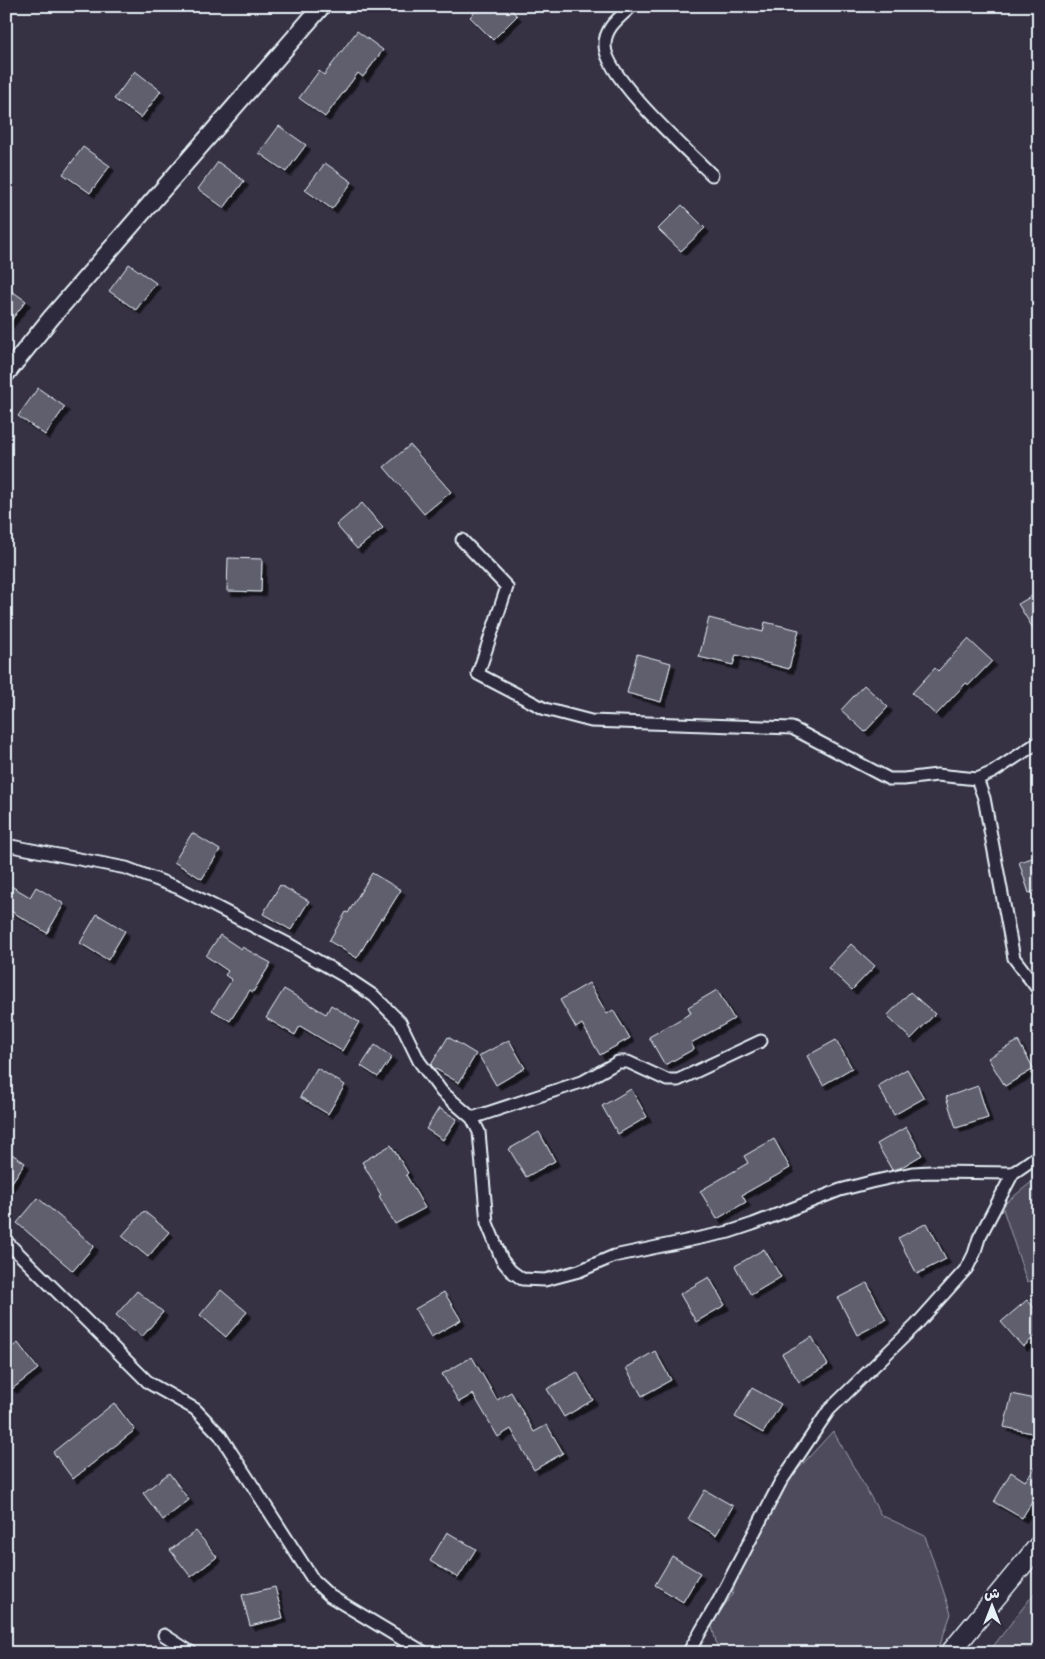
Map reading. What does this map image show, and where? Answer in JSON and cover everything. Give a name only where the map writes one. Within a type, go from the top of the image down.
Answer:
[{"type":"main road","points":[[950,1653],[1039,1545]]},
{"type":"street","points":[[6,374],[51,318],[322,6]]},
{"type":"street","points":[[632,6],[614,22],[607,33],[605,46],[608,61],[630,93],[712,175]]},
{"type":"street","points":[[462,540],[507,587],[478,674],[545,708],[591,721],[792,728],[889,779],[937,775],[977,779],[993,772],[1039,742]]},
{"type":"street","points":[[977,779],[984,798],[1014,958],[1039,991]]},
{"type":"street","points":[[6,845],[126,868],[179,888],[290,945],[344,976],[374,996],[400,1022],[419,1061],[442,1092],[472,1118],[478,1132],[487,1223],[502,1260],[522,1280],[546,1280],[579,1272],[614,1256],[729,1232],[840,1190],[871,1182],[932,1172],[1013,1173]]},
{"type":"street","points":[[472,1118],[584,1081],[618,1062],[628,1062],[667,1080],[678,1080],[761,1041]]},
{"type":"street","points":[[688,1653],[719,1600],[780,1482],[836,1402],[916,1325],[967,1268],[979,1238],[1013,1173],[1039,1155]]},
{"type":"street","points":[[6,1241],[149,1382],[195,1409],[220,1435],[314,1581],[330,1596],[425,1653]]},
{"type":"street","points":[[164,1635],[192,1653]]},
{"type":"shaded area","points":[[1039,1176],[1039,1279],[1027,1282],[1002,1206]]},
{"type":"shaded area","points":[[833,1431],[881,1515],[925,1536],[951,1614],[937,1653],[719,1653],[711,1623],[732,1595],[747,1542],[788,1480]]},
{"type":"shaded area","points":[[1039,1587],[1039,1653],[988,1653]]},
{"type":"building","points":[[480,6],[508,6],[517,16],[493,40],[470,17]]},
{"type":"building","points":[[357,31],[383,50],[363,77],[358,73],[325,117],[299,98],[319,71],[324,75]]},
{"type":"building","points":[[135,71],[161,91],[141,118],[114,99]]},
{"type":"building","points":[[279,126],[306,145],[286,172],[259,153]]},
{"type":"building","points":[[83,147],[110,166],[90,193],[63,174]]},
{"type":"building","points":[[218,162],[244,181],[224,208],[198,189]]},
{"type":"building","points":[[325,163],[352,182],[332,209],[305,190]]},
{"type":"building","points":[[682,205],[705,228],[681,251],[658,229]]},
{"type":"building","points":[[129,264],[156,283],[136,310],[109,291]]},
{"type":"building","points":[[6,287],[26,301],[6,327]]},
{"type":"building","points":[[38,388],[65,407],[45,435],[18,416]]},
{"type":"building","points":[[410,445],[451,492],[424,514],[384,467]]},
{"type":"building","points":[[362,503],[383,528],[357,549],[336,525]]},
{"type":"building","points":[[228,558],[262,559],[261,592],[227,591]]},
{"type":"building","points":[[1039,592],[1039,638],[1018,604]]},
{"type":"building","points":[[709,618],[763,632],[765,622],[799,630],[789,669],[736,655],[733,665],[699,657]]},
{"type":"building","points":[[968,639],[992,661],[969,685],[966,683],[936,715],[912,693],[935,668],[938,671]]},
{"type":"building","points":[[637,654],[671,663],[661,702],[627,693]]},
{"type":"building","points":[[864,685],[888,707],[865,732],[841,710]]},
{"type":"building","points":[[192,833],[220,850],[202,879],[174,862]]},
{"type":"building","points":[[1039,856],[1039,890],[1029,893],[1019,862]]},
{"type":"building","points":[[372,873],[401,890],[383,919],[381,918],[357,958],[329,941]]},
{"type":"building","points":[[6,883],[30,897],[36,887],[64,904],[47,933],[6,908]]},
{"type":"building","points":[[280,885],[309,901],[291,930],[263,914]]},
{"type":"building","points":[[97,914],[125,931],[108,960],[80,943]]},
{"type":"building","points":[[220,935],[241,949],[242,947],[271,963],[253,992],[250,990],[230,1021],[212,1010],[232,980],[225,975],[228,971],[206,956]]},
{"type":"building","points":[[851,944],[875,966],[852,990],[828,968]]},
{"type":"building","points":[[589,983],[607,1014],[613,1010],[630,1038],[600,1055],[582,1024],[576,1028],[560,1000]]},
{"type":"building","points":[[284,989],[326,1014],[331,1005],[359,1022],[342,1051],[300,1026],[295,1035],[266,1018]]},
{"type":"building","points":[[717,990],[734,1019],[691,1043],[694,1049],[665,1065],[649,1037],[691,1013],[688,1007]]},
{"type":"building","points":[[910,992],[935,1014],[911,1039],[887,1016]]},
{"type":"building","points":[[448,1037],[476,1054],[459,1083],[431,1065]]},
{"type":"building","points":[[509,1040],[525,1068],[496,1085],[479,1056]]},
{"type":"building","points":[[836,1040],[852,1068],[823,1085],[807,1056]]},
{"type":"building","points":[[1018,1041],[1034,1069],[1005,1086],[988,1058]]},
{"type":"building","points":[[375,1045],[392,1057],[378,1077],[361,1066]]},
{"type":"building","points":[[317,1068],[345,1085],[328,1114],[300,1097]]},
{"type":"building","points":[[907,1069],[924,1098],[894,1115],[878,1086]]},
{"type":"building","points":[[978,1086],[988,1118],[956,1128],[946,1097]]},
{"type":"building","points":[[631,1089],[647,1117],[618,1134],[602,1106]]},
{"type":"building","points":[[439,1108],[457,1119],[443,1140],[426,1129]]},
{"type":"building","points":[[906,1127],[922,1155],[900,1168],[892,1170],[877,1144]]},
{"type":"building","points":[[539,1132],[555,1161],[526,1177],[509,1149]]},
{"type":"building","points":[[774,1139],[790,1168],[742,1195],[746,1202],[717,1219],[700,1191],[748,1163],[744,1156]]},
{"type":"building","points":[[391,1145],[408,1173],[406,1175],[425,1208],[395,1224],[362,1162]]},
{"type":"building","points":[[6,1150],[25,1163],[6,1191]]},
{"type":"building","points":[[38,1198],[94,1246],[73,1271],[17,1223]]},
{"type":"building","points":[[144,1211],[169,1232],[148,1257],[122,1236]]},
{"type":"building","points":[[927,1223],[946,1259],[917,1274],[898,1238]]},
{"type":"building","points":[[764,1249],[781,1277],[751,1295],[735,1266]]},
{"type":"building","points":[[709,1277],[725,1305],[696,1322],[680,1294]]},
{"type":"building","points":[[867,1283],[886,1320],[857,1335],[838,1298]]},
{"type":"building","points":[[221,1290],[247,1312],[226,1337],[200,1315]]},
{"type":"building","points":[[137,1291],[163,1312],[142,1337],[116,1315]]},
{"type":"building","points":[[444,1292],[461,1320],[431,1337],[415,1309]]},
{"type":"building","points":[[1027,1300],[1039,1313],[1039,1333],[1023,1347],[1001,1322]]},
{"type":"building","points":[[812,1337],[828,1365],[799,1382],[782,1354]]},
{"type":"building","points":[[18,1343],[38,1369],[12,1389],[6,1381],[6,1351]]},
{"type":"building","points":[[655,1351],[671,1380],[642,1396],[626,1368]]},
{"type":"building","points":[[472,1357],[497,1400],[511,1392],[534,1432],[547,1425],[563,1453],[534,1470],[511,1429],[498,1437],[473,1394],[459,1402],[442,1374]]},
{"type":"building","points":[[577,1372],[593,1400],[564,1417],[547,1389]]},
{"type":"building","points":[[752,1388],[781,1404],[763,1433],[735,1417]]},
{"type":"building","points":[[1012,1394],[1039,1400],[1039,1423],[1036,1434],[1004,1427]]},
{"type":"building","points":[[114,1403],[135,1430],[73,1479],[53,1452]]},
{"type":"building","points":[[1039,1463],[1039,1491],[1022,1518],[994,1502],[1011,1472],[1025,1481]]},
{"type":"building","points":[[169,1473],[189,1500],[163,1520],[143,1493]]},
{"type":"building","points":[[705,1490],[733,1506],[716,1535],[688,1519]]},
{"type":"building","points":[[196,1531],[217,1557],[191,1577],[170,1550]]},
{"type":"building","points":[[447,1532],[476,1549],[458,1578],[430,1561]]},
{"type":"building","points":[[672,1556],[700,1573],[683,1602],[655,1585]]},
{"type":"building","points":[[275,1587],[283,1618],[250,1626],[242,1595]]}]
